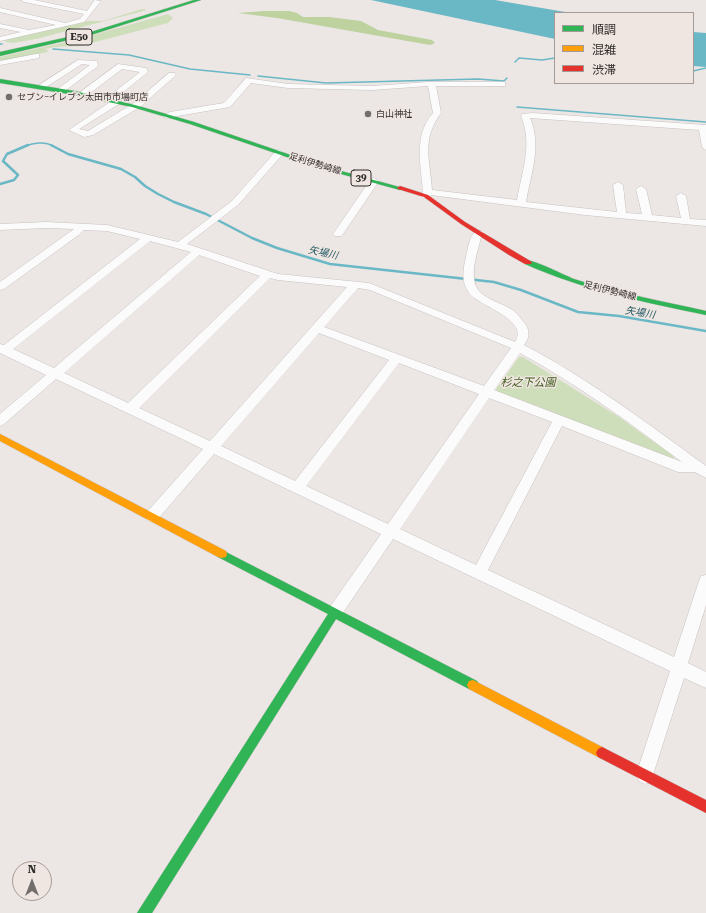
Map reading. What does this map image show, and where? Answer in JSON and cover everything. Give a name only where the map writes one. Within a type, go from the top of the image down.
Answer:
[{"type":"main road","name":"E50","points":[[0,54],[65,40],[152,13],[185,0]]},
{"type":"main road","name":"E50","points":[[0,49],[71,34],[199,0]]},
{"type":"main road","name":"足利伊勢崎線","points":[[0,81],[40,87],[133,106],[279,153],[374,181],[427,194],[479,233],[523,260],[568,280],[592,287],[706,313]]},
{"type":"main road","points":[[0,437],[706,807]]},
{"type":"main road","points":[[144,913],[335,612]]},
{"type":"street","points":[[24,0],[89,13]]},
{"type":"street","points":[[0,39],[82,21],[98,1],[97,0]]},
{"type":"street","points":[[0,10],[66,25]]},
{"type":"street","points":[[0,26],[26,31],[27,34]]},
{"type":"street","points":[[0,63],[36,56]]},
{"type":"street","points":[[40,87],[81,62],[94,63],[94,66],[59,91]]},
{"type":"street","points":[[82,95],[121,66],[143,70],[144,72],[112,101],[73,130],[84,134],[90,133],[133,106],[172,75]]},
{"type":"street","points":[[166,116],[170,114],[227,105],[249,80],[288,86],[372,88],[432,84],[502,84]]},
{"type":"street","points":[[432,84],[437,113],[428,123],[426,130],[424,158],[427,194],[622,216],[706,223]]},
{"type":"street","points":[[521,204],[531,155],[530,136],[527,121],[524,116],[533,115],[704,128],[706,147]]},
{"type":"street","points":[[180,245],[235,202],[279,153]]},
{"type":"street","points":[[338,234],[374,181]]},
{"type":"street","points":[[618,185],[622,216]]},
{"type":"street","points":[[642,189],[648,218]]},
{"type":"street","points":[[681,196],[686,221]]},
{"type":"street","points":[[0,227],[46,225],[107,228],[180,245],[268,274],[286,278],[355,284],[374,288],[518,347],[550,364],[624,412],[701,470]]},
{"type":"street","points":[[0,287],[77,232],[81,227]]},
{"type":"street","points":[[335,612],[523,339],[524,334],[517,321],[505,310],[471,290],[469,279],[476,236],[479,233]]},
{"type":"street","points":[[148,238],[2,349],[706,680]]},
{"type":"street","points":[[0,421],[198,251]]},
{"type":"street","points":[[130,409],[268,274]]},
{"type":"street","points":[[152,516],[355,284]]},
{"type":"street","points":[[317,328],[487,392],[678,467],[701,470]]},
{"type":"street","points":[[297,488],[397,358]]},
{"type":"street","points":[[479,573],[559,420]]},
{"type":"street","points":[[645,775],[706,581]]},
{"type":"green space","points":[[142,9],[147,10],[36,39],[13,43],[4,40],[88,21],[103,21]]},
{"type":"green space","points":[[289,11],[297,13],[303,17],[329,17],[361,21],[378,30],[432,40],[435,43],[430,45],[277,18],[238,13]]},
{"type":"green space","points":[[168,14],[173,18],[168,23],[80,46],[44,49],[48,50],[47,52],[0,62],[0,57],[75,40]]},
{"type":"green space","name":"杉之下公園","points":[[519,357],[523,357],[619,417],[674,456],[673,461],[499,393],[496,389]]},
{"type":"water","points":[[371,0],[495,0],[565,12],[554,12],[554,39]]},
{"type":"water","points":[[694,32],[706,33],[706,67],[694,66]]},
{"type":"waterway","points":[[53,49],[129,55],[190,69],[250,75]]},
{"type":"waterway","points":[[515,62],[519,58],[542,60],[554,58]]},
{"type":"waterway","points":[[694,71],[706,68]]},
{"type":"waterway","points":[[258,76],[326,83],[478,79],[504,81],[507,78]]},
{"type":"waterway","points":[[517,107],[706,122]]},
{"type":"waterway","name":"矢場川","points":[[26,146],[39,143],[46,143],[52,146]]},
{"type":"waterway","name":"矢場川","points":[[0,184],[14,180],[18,175],[3,161],[7,154],[28,145]]},
{"type":"waterway","name":"矢場川","points":[[51,145],[68,154],[121,169],[135,177],[145,186],[158,194],[174,202],[206,214],[252,238],[277,248],[330,264],[494,282],[521,290],[578,312],[619,316],[706,331]]},
{"type":"traffic: fast","points":[[0,54],[92,33],[199,0]]},
{"type":"traffic: fast","points":[[0,81],[75,93],[133,106],[192,123],[321,167],[400,188]]},
{"type":"traffic: fast","points":[[528,262],[549,272],[593,287],[706,313]]},
{"type":"traffic: fast","points":[[222,554],[473,685]]},
{"type":"traffic: fast","points":[[144,913],[335,612]]},
{"type":"traffic: slow","points":[[0,437],[222,554]]},
{"type":"traffic: slow","points":[[473,685],[602,753]]},
{"type":"traffic: jam","points":[[400,188],[426,196],[463,223],[528,262]]},
{"type":"traffic: jam","points":[[602,753],[706,807]]},
{"type":"place","name":"セブン−イレブン太田市市場町店","points":[[9,97]]},
{"type":"place","name":"白山神社","points":[[368,114]]}]
